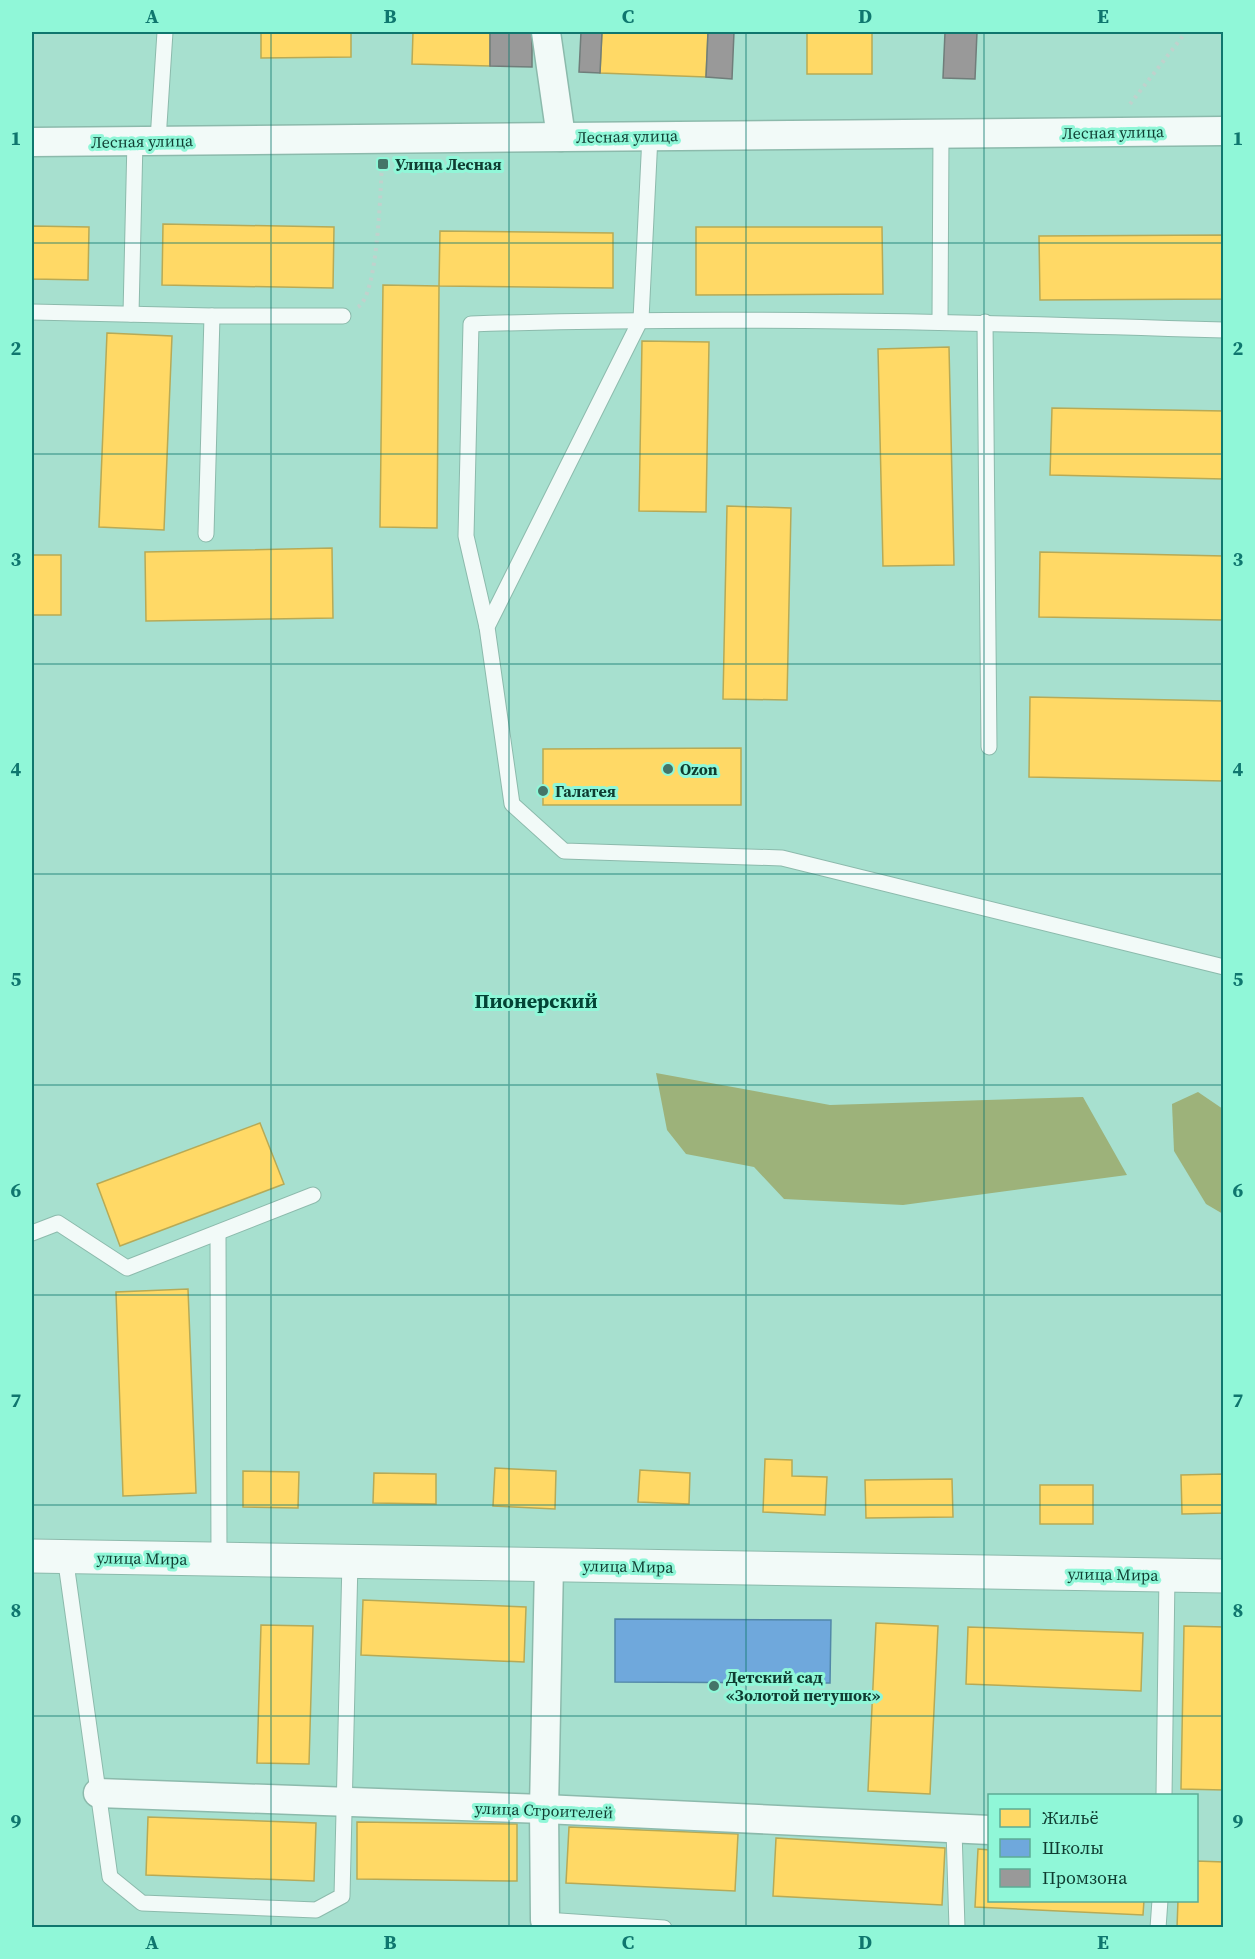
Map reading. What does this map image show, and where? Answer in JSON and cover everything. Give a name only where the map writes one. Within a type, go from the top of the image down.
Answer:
[{"type":"street","points":[[546,32],[561,137]]},
{"type":"street","name":"Лесная улица","points":[[32,142],[1224,130]]},
{"type":"street","name":"улица Мира","points":[[32,1556],[1224,1576]]},
{"type":"street","points":[[545,1920],[544,1809],[549,1565]]},
{"type":"street","name":"улица Строителей","points":[[98,1793],[544,1809],[988,1830]]},
{"type":"lane","points":[[131,314],[146,140],[165,32]]},
{"type":"lane","points":[[940,320],[941,133]]},
{"type":"lane","points":[[487,627],[641,319],[650,136]]},
{"type":"lane","points":[[32,312],[343,316]]},
{"type":"lane","points":[[206,534],[212,316]]},
{"type":"lane","points":[[1224,330],[940,320],[641,319],[471,324],[466,536],[487,627],[512,804],[564,851],[782,858],[1224,967]]},
{"type":"lane","points":[[985,322],[989,747]]},
{"type":"lane","points":[[32,1233],[58,1224],[127,1268],[313,1195]]},
{"type":"lane","points":[[218,1233],[219,1559]]},
{"type":"lane","points":[[65,1556],[110,1877],[142,1903],[316,1910],[342,1896],[350,1561]]},
{"type":"lane","points":[[1164,1794],[1167,1575]]},
{"type":"lane","points":[[954,1830],[957,1928]]},
{"type":"lane","points":[[1158,1928],[1160,1902]]},
{"type":"lane","points":[[545,1920],[664,1928]]},
{"type":"path","points":[[1108,132],[1186,32]]},
{"type":"path","points":[[343,316],[363,304],[374,276],[385,138]]},
{"type":"shaded area","points":[[656,1073],[830,1105],[1083,1097],[1127,1175],[903,1205],[784,1199],[754,1167],[686,1154],[667,1130]]},
{"type":"shaded area","points":[[1198,1092],[1223,1109],[1223,1214],[1206,1204],[1174,1151],[1172,1104]]},
{"type":"building: Жильё","points":[[261,32],[351,32],[351,57],[261,58]]},
{"type":"building: Жильё","points":[[413,32],[490,32],[490,66],[412,64]]},
{"type":"building: Жильё","points":[[602,32],[708,32],[706,77],[600,73]]},
{"type":"building: Жильё","points":[[807,32],[872,32],[872,74],[807,74]]},
{"type":"building: Жильё","points":[[163,224],[334,227],[333,288],[162,285]]},
{"type":"building: Жильё","points":[[32,226],[89,227],[88,280],[32,279]]},
{"type":"building: Жильё","points":[[696,227],[882,227],[883,294],[696,295]]},
{"type":"building: Жильё","points":[[440,231],[613,233],[613,288],[439,286]]},
{"type":"building: Жильё","points":[[1224,235],[1224,299],[1040,300],[1039,236]]},
{"type":"building: Жильё","points":[[383,285],[439,286],[437,528],[380,527]]},
{"type":"building: Жильё","points":[[107,333],[172,336],[164,530],[99,527]]},
{"type":"building: Жильё","points":[[642,341],[709,342],[706,512],[639,511]]},
{"type":"building: Жильё","points":[[949,347],[954,565],[883,566],[878,349]]},
{"type":"building: Жильё","points":[[1052,408],[1224,411],[1224,479],[1050,475]]},
{"type":"building: Жильё","points":[[727,506],[791,508],[787,700],[723,699]]},
{"type":"building: Жильё","points":[[332,548],[333,618],[146,621],[145,552]]},
{"type":"building: Жильё","points":[[1040,552],[1224,556],[1224,620],[1039,617]]},
{"type":"building: Жильё","points":[[32,555],[61,555],[61,615],[32,615]]},
{"type":"building: Жильё","points":[[1030,697],[1224,701],[1224,781],[1029,777]]},
{"type":"building: Жильё","points":[[741,748],[741,805],[543,805],[543,749]]},
{"type":"building: Жильё","points":[[260,1123],[284,1184],[120,1246],[97,1184]]},
{"type":"building: Жильё","points":[[188,1289],[196,1493],[123,1496],[116,1292]]},
{"type":"building: Жильё","points":[[765,1459],[792,1460],[792,1476],[827,1477],[825,1515],[763,1512]]},
{"type":"building: Жильё","points":[[495,1468],[556,1471],[555,1509],[493,1506]]},
{"type":"building: Жильё","points":[[640,1470],[690,1473],[689,1504],[638,1502]]},
{"type":"building: Жильё","points":[[243,1471],[299,1472],[298,1508],[243,1507]]},
{"type":"building: Жильё","points":[[374,1473],[436,1474],[436,1504],[373,1503]]},
{"type":"building: Жильё","points":[[1224,1474],[1224,1513],[1182,1514],[1181,1475]]},
{"type":"building: Жильё","points":[[952,1479],[953,1517],[866,1518],[865,1480]]},
{"type":"building: Жильё","points":[[1040,1485],[1093,1485],[1093,1524],[1040,1524]]},
{"type":"building: Жильё","points":[[363,1600],[526,1607],[524,1662],[361,1655]]},
{"type":"building: Жильё","points":[[876,1623],[938,1626],[930,1794],[868,1791]]},
{"type":"building: Жильё","points":[[261,1625],[313,1626],[309,1764],[257,1763]]},
{"type":"building: Жильё","points":[[1184,1626],[1224,1627],[1224,1790],[1181,1789]]},
{"type":"building: Жильё","points":[[968,1627],[1143,1633],[1141,1691],[966,1684]]},
{"type":"building: Жильё","points":[[148,1817],[316,1823],[314,1881],[146,1875]]},
{"type":"building: Жильё","points":[[357,1822],[517,1824],[517,1881],[357,1879]]},
{"type":"building: Жильё","points":[[569,1827],[738,1834],[735,1891],[566,1883]]},
{"type":"building: Жильё","points":[[776,1838],[945,1848],[942,1905],[773,1896]]},
{"type":"building: Жильё","points":[[978,1849],[988,1850],[988,1902],[1144,1902],[1143,1915],[975,1907]]},
{"type":"building: Жильё","points":[[1198,1861],[1224,1862],[1224,1928],[1177,1928],[1178,1902],[1198,1902]]},
{"type":"building: Школы","points":[[615,1619],[831,1620],[830,1683],[615,1682]]},
{"type":"building: Промзона","points":[[490,32],[532,32],[532,67],[490,66]]},
{"type":"building: Промзона","points":[[581,32],[602,32],[600,73],[579,72]]},
{"type":"building: Промзона","points":[[708,32],[734,32],[732,79],[706,77]]},
{"type":"building: Промзона","points":[[945,32],[977,32],[975,79],[943,78]]},
{"type":"place","name":"Улица Лесная","points":[[383,164]]},
{"type":"place","name":"Ozon","points":[[668,769]]},
{"type":"place","name":"Галатея","points":[[543,791]]},
{"type":"place","name":"Детский сад «Золотой петушок»","points":[[714,1686]]},
{"type":"district","name":"Пионерский","points":[[536,1001]]}]
